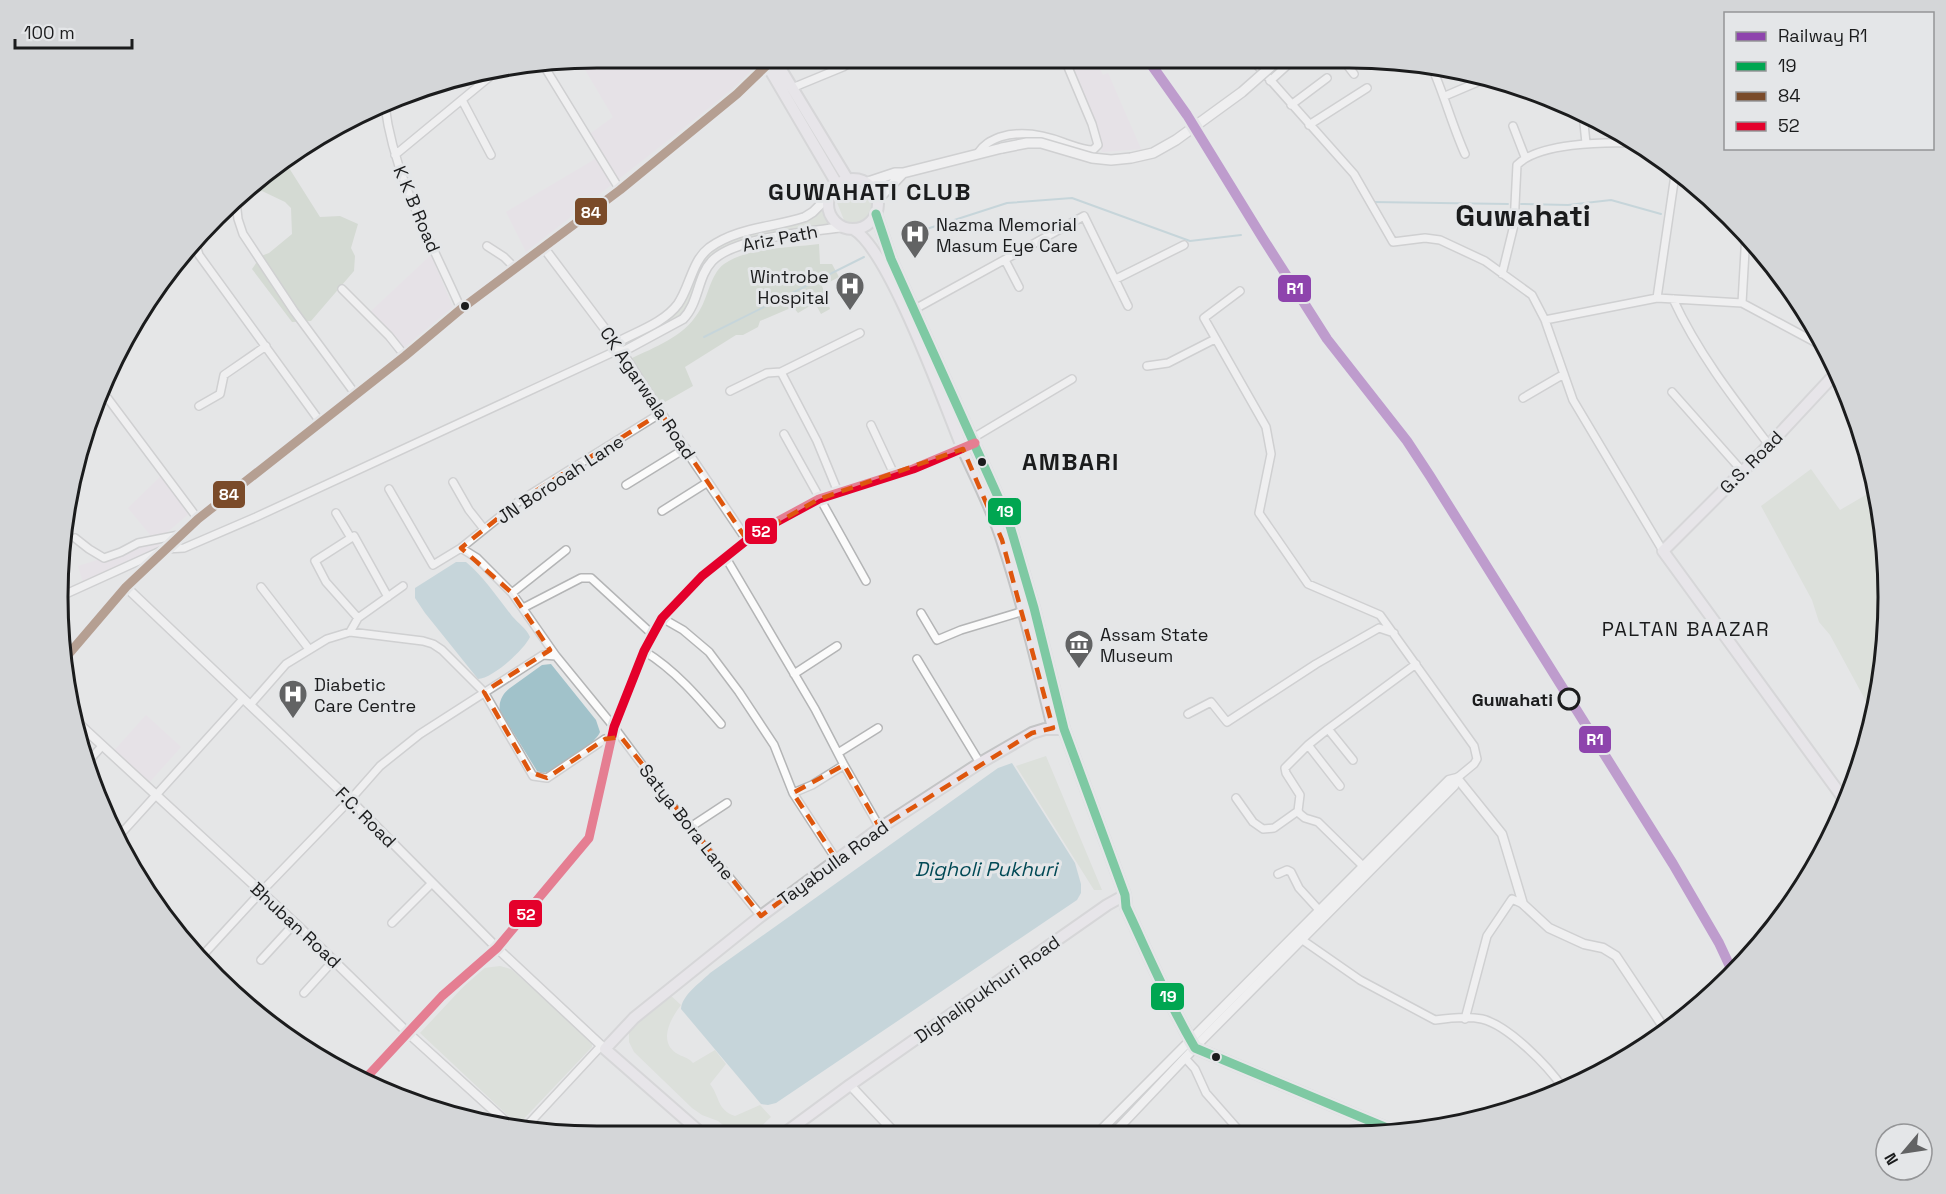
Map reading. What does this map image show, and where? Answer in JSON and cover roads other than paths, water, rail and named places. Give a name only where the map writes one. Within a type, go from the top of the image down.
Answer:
[{"type":"main road","points":[[772,68],[837,184]]},
{"type":"main road","points":[[775,68],[792,88],[848,180]]},
{"type":"main road","points":[[866,183],[895,173],[1027,143],[1041,143],[1092,158],[1111,160],[1154,153],[1176,140],[1242,92],[1269,68]]},
{"type":"main road","points":[[878,199],[903,173]]},
{"type":"main road","points":[[1058,729],[1034,608],[1008,519],[887,246],[876,214],[878,199],[875,192],[866,183],[856,179],[837,184],[830,195],[831,215],[863,236],[871,246],[903,304],[1002,540],[1058,729],[1122,900],[1192,1044],[1381,1125]]},
{"type":"main road","points":[[848,228],[867,225],[876,214]]},
{"type":"main road","name":"G.S. Road","points":[[1663,551],[1743,472],[1831,378]]},
{"type":"main road","points":[[1663,551],[1840,794]]},
{"type":"main road","name":"Tayabulla Road","points":[[603,1048],[634,1018],[761,916],[880,828],[980,763],[1032,733],[1058,729]]},
{"type":"main road","name":"Dighalipukhuri Road","points":[[794,1126],[850,1085],[1122,900]]},
{"type":"main road","points":[[603,1048],[693,1126]]},
{"type":"street","points":[[71,652],[126,587],[179,535],[461,309],[620,190],[736,94],[760,68]]},
{"type":"street","points":[[792,88],[841,68]]},
{"type":"street","points":[[978,153],[987,143],[1020,133],[1060,141],[1085,150],[1093,150],[1098,145],[1092,124],[1068,68]]},
{"type":"street","points":[[1259,68],[1354,174],[1393,242],[1425,238],[1440,240],[1485,261],[1532,295],[1545,320],[1573,399],[1663,551]]},
{"type":"street","points":[[1270,81],[1284,68]]},
{"type":"street","points":[[1349,68],[1354,74]]},
{"type":"street","points":[[547,70],[620,190]]},
{"type":"street","points":[[1436,75],[1465,154]]},
{"type":"street","points":[[1291,105],[1327,78]]},
{"type":"street","points":[[394,155],[486,80]]},
{"type":"street","points":[[1445,96],[1475,83]]},
{"type":"street","points":[[1309,125],[1367,88]]},
{"type":"street","points":[[462,100],[491,155]]},
{"type":"street","name":"K K B Road","points":[[386,112],[387,129],[394,155],[405,184],[461,309]]},
{"type":"street","points":[[1584,122],[1586,143]]},
{"type":"street","points":[[1513,126],[1525,157]]},
{"type":"street","points":[[1502,274],[1514,225],[1517,165],[1525,157],[1540,151],[1586,143],[1622,143]]},
{"type":"street","points":[[1657,298],[1674,180]]},
{"type":"street","name":"Ariz Path","points":[[619,348],[670,313],[684,294],[698,261],[710,247],[749,229],[805,217],[830,195]]},
{"type":"street","points":[[237,210],[238,219],[248,243],[294,311],[356,395]]},
{"type":"street","points":[[915,309],[1084,216],[1128,306]]},
{"type":"street","name":"Ariz Path","points":[[619,348],[683,319],[689,313],[712,261],[731,249],[754,242],[848,228]]},
{"type":"street","points":[[1116,279],[1184,245]]},
{"type":"street","points":[[487,246],[504,257],[516,269]]},
{"type":"street","points":[[1742,303],[1746,247]]},
{"type":"street","name":"CK Agarwala Road","points":[[544,248],[619,348],[747,540]]},
{"type":"street","points":[[197,250],[321,423]]},
{"type":"street","points":[[1005,260],[1019,287]]},
{"type":"street","points":[[342,289],[389,336],[405,356]]},
{"type":"street","points":[[1121,1126],[1185,1058],[1192,1044],[1319,910],[1454,786],[1457,778],[1477,759],[1474,746],[1380,615],[1308,584],[1259,513],[1271,454],[1266,428],[1204,318],[1240,291]]},
{"type":"street","points":[[1545,320],[1657,298],[1742,303],[1813,341]]},
{"type":"street","points":[[1673,299],[1687,329],[1707,361],[1769,445]]},
{"type":"street","points":[[730,391],[767,373],[781,372],[860,333]]},
{"type":"street","points":[[1147,366],[1168,363],[1215,339]]},
{"type":"street","points":[[199,406],[220,394],[224,375],[266,346]]},
{"type":"street","points":[[68,593],[165,549],[183,548],[256,517],[619,348]]},
{"type":"street","points":[[781,372],[817,441],[838,492]]},
{"type":"street","points":[[1523,399],[1564,374]]},
{"type":"street","points":[[369,1075],[442,996],[497,948],[589,838],[611,738],[644,651],[662,618],[702,576],[747,540],[819,499],[963,449],[1072,379]]},
{"type":"street","points":[[1672,392],[1743,472]]},
{"type":"street","points":[[107,397],[198,519]]},
{"type":"street","name":"JN Borooah Lane","points":[[389,489],[433,565],[461,548],[518,502],[661,413]]},
{"type":"street","points":[[871,425],[894,474]]},
{"type":"street","points":[[784,434],[866,581]]},
{"type":"street","points":[[626,485],[686,448]]},
{"type":"street","points":[[453,482],[484,530]]},
{"type":"street","points":[[662,511],[708,482]]},
{"type":"street","points":[[336,513],[351,538]]},
{"type":"street","points":[[75,538],[104,558],[138,543],[179,535]]},
{"type":"street","points":[[358,618],[326,582],[315,561],[354,536],[388,597]]},
{"type":"street","name":"Satya Bora Lane","points":[[461,548],[477,558],[512,593],[556,657],[614,728],[688,828],[761,916]]},
{"type":"street","points":[[512,593],[566,550]]},
{"type":"street","points":[[726,558],[815,709],[880,828]]},
{"type":"street","points":[[523,608],[581,578],[591,578],[652,634]]},
{"type":"street","points":[[350,632],[358,618],[403,586]]},
{"type":"street","name":"F.C. Road","points":[[126,587],[350,800],[497,948],[603,1048]]},
{"type":"street","points":[[261,587],[309,649]]},
{"type":"street","points":[[921,613],[937,640],[961,630],[1024,611]]},
{"type":"street","points":[[662,618],[683,630],[709,652],[740,692],[774,745],[793,793],[836,859]]},
{"type":"street","points":[[1188,714],[1211,702],[1227,722],[1316,664],[1379,628],[1394,633]]},
{"type":"street","points":[[122,832],[155,794],[286,664],[327,639],[350,632],[433,644],[471,677],[484,692],[533,776],[547,778],[605,739],[611,738]]},
{"type":"street","points":[[543,655],[545,642]]},
{"type":"street","points":[[794,674],[837,646]]},
{"type":"street","points":[[644,651],[660,661],[692,691],[721,724]]},
{"type":"street","points":[[206,953],[380,766],[415,737],[543,655],[556,657]]},
{"type":"street","points":[[917,659],[980,763]]},
{"type":"street","points":[[1365,869],[1317,822],[1302,816],[1298,811],[1300,795],[1286,773],[1286,768],[1308,745],[1328,729],[1416,664]]},
{"type":"street","points":[[838,753],[878,728]]},
{"type":"street","points":[[1328,729],[1353,760]]},
{"type":"street","name":"Bhuban Road","points":[[85,730],[501,1117]]},
{"type":"street","points":[[1308,745],[1340,786]]},
{"type":"street","points":[[93,756],[102,746]]},
{"type":"street","points":[[793,793],[812,785],[844,765]]},
{"type":"street","points":[[1457,778],[1502,834],[1523,904]]},
{"type":"street","points":[[1236,798],[1253,822],[1263,829],[1274,828],[1298,811]]},
{"type":"street","points":[[688,828],[727,803]]},
{"type":"street","points":[[1105,1126],[1301,939],[1365,869]]},
{"type":"street","points":[[1278,874],[1287,870],[1291,872],[1299,888],[1319,910]]},
{"type":"street","points":[[392,923],[432,883]]},
{"type":"street","points":[[1465,1019],[1487,936],[1512,899],[1523,904],[1549,928],[1584,944],[1603,948],[1616,956],[1661,1024]]},
{"type":"street","points":[[261,960],[295,923]]},
{"type":"street","points":[[1301,939],[1360,980],[1435,1020],[1483,1019],[1509,1033],[1536,1056],[1559,1083]]},
{"type":"street","points":[[304,993],[334,960]]},
{"type":"street","points":[[531,1122],[603,1048]]},
{"type":"street","points":[[1185,1058],[1195,1069],[1206,1093],[1235,1126]]},
{"type":"street","points":[[850,1085],[888,1126]]},
{"type":"water","points":[[456,562],[466,562],[473,568],[530,637],[507,663],[484,678],[478,679],[415,598],[415,588]]},
{"type":"water","points":[[551,664],[596,720],[600,732],[592,743],[576,755],[553,770],[543,772],[537,771],[500,711],[500,701],[510,688],[542,665]]},
{"type":"water","name":"Digholi Pukhuri","points":[[1012,763],[1075,863],[1081,884],[1081,893],[1077,900],[776,1103],[761,1104],[681,1009],[688,994],[710,973],[998,768]]},
{"type":"waterway","points":[[911,234],[1007,203],[1072,198],[1190,241],[1241,235]]},
{"type":"waterway","points":[[1521,204],[1568,205],[1611,200],[1661,214]]},
{"type":"waterway","points":[[1372,202],[1508,204]]},
{"type":"waterway","points":[[704,337],[864,257]]},
{"type":"railway","points":[[1233,191],[1327,339],[1407,441],[1430,476],[1673,864],[1729,965]]},
{"type":"rail line","name":"R1","points":[[1154,68],[1187,115],[1327,339],[1407,441],[1430,476],[1673,864],[1729,965]]},
{"type":"place","name":"Nazma Memorial Masum Eye Care","points":[[915,260]]},
{"type":"place","name":"Wintrobe Hospital","points":[[850,312]]},
{"type":"place","name":"Assam State Museum","points":[[1079,670]]},
{"type":"place","name":"Guwahati","points":[[1569,699]]},
{"type":"place","name":"Diabetic Care Centre","points":[[293,720]]},
{"type":"district","name":"GUWAHATI CLUB","points":[[870,191]]},
{"type":"district","name":"Guwahati","points":[[1523,215]]},
{"type":"district","name":"AMBARI","points":[[1071,461]]},
{"type":"district","name":"PALTAN BAAZAR","points":[[1686,629]]}]
